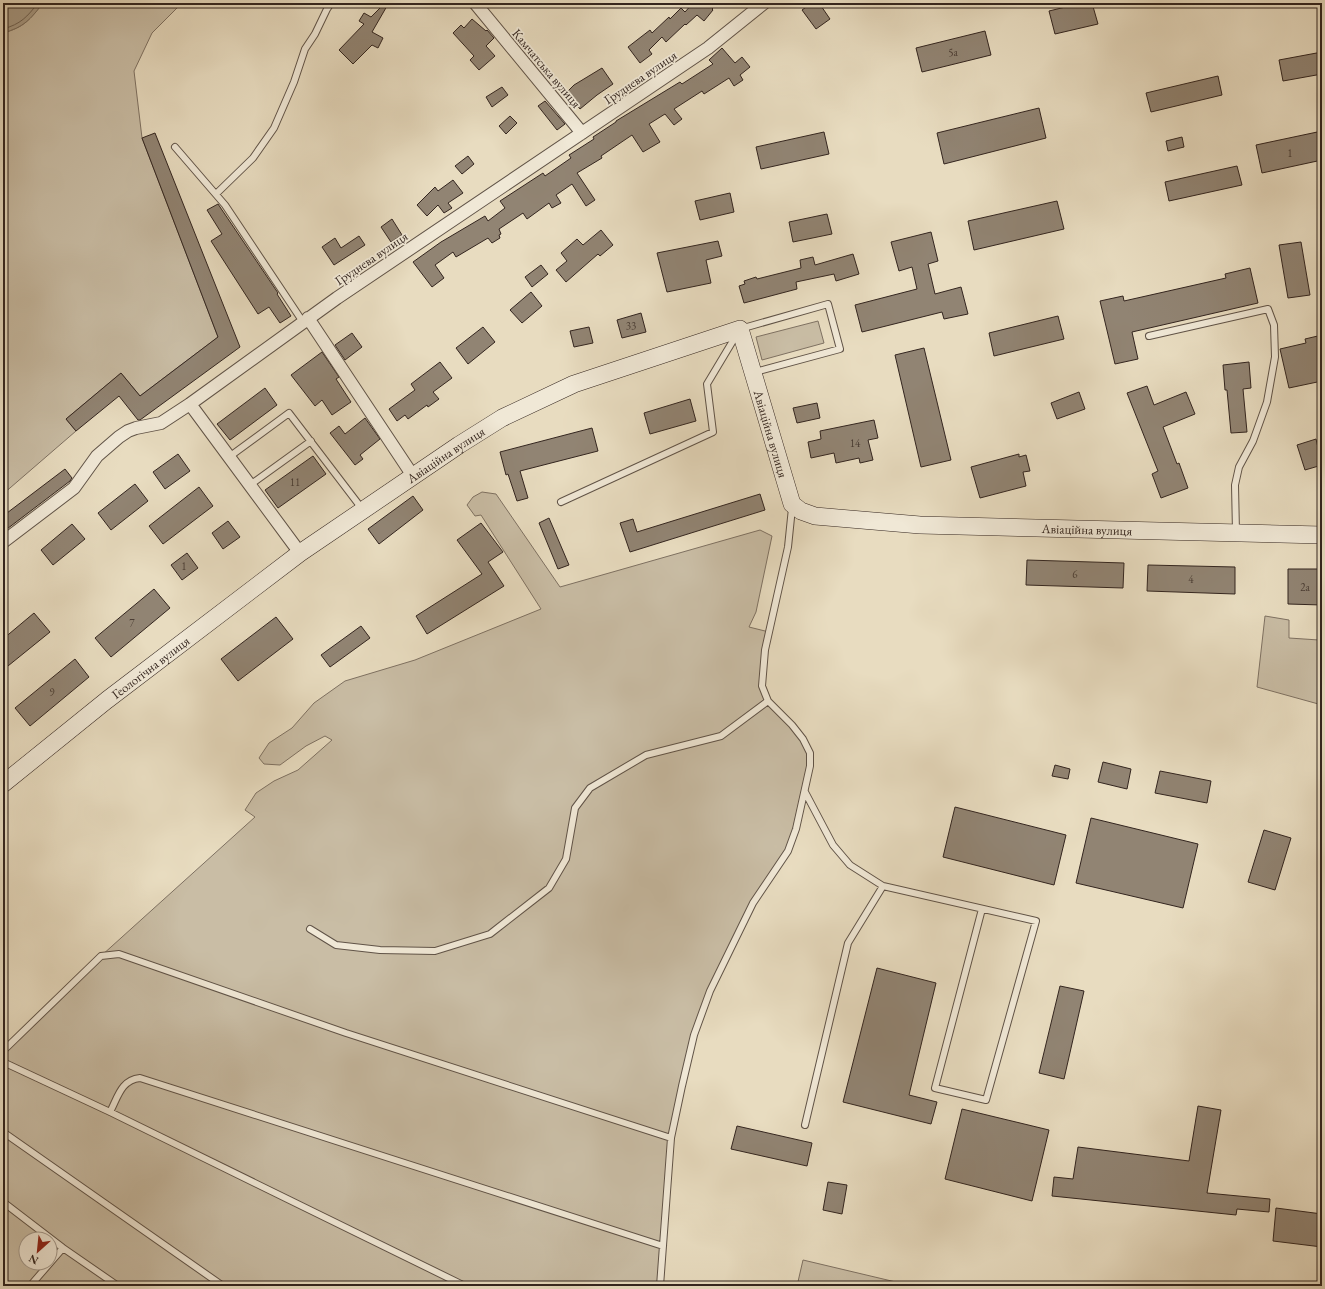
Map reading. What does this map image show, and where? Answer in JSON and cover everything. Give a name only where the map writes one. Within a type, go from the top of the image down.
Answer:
[{"type":"street","name":"Камчатська вулиця","points":[[474,3],[582,133]]},
{"type":"street","name":"Груднева вулиця","points":[[3,542],[74,488],[97,456],[119,437],[136,428],[161,423],[190,404],[305,320],[708,48],[764,3]]},
{"type":"street","points":[[305,320],[412,476]]},
{"type":"street","name":"Авіаційна вулиця","points":[[300,553],[412,476],[502,418],[574,384],[740,329],[792,504],[801,511],[815,516],[920,525],[1322,536]]},
{"type":"street","points":[[190,404],[300,553]]},
{"type":"street","name":"Геологічна вулиця","points":[[3,784],[107,700],[300,553]]},
{"type":"lane","points":[[216,194],[253,158],[274,128],[294,82],[305,49],[315,34],[326,9],[331,3]]},
{"type":"lane","points":[[175,147],[225,205],[305,320]]},
{"type":"lane","points":[[561,502],[713,432],[707,384],[740,329],[828,304],[840,349],[753,372]]},
{"type":"lane","points":[[1148,336],[1268,309],[1274,325],[1275,357],[1267,402],[1253,441],[1239,467],[1235,485],[1236,534]]},
{"type":"lane","points":[[229,457],[289,413],[362,510]]},
{"type":"lane","points":[[250,485],[311,441]]},
{"type":"lane","points":[[660,1286],[671,1138],[694,1035],[710,991],[753,903],[788,851],[796,828],[810,766],[810,753],[803,739],[792,725],[768,701],[762,686],[765,650],[788,547],[792,504]]},
{"type":"lane","points":[[310,929],[336,945],[380,950],[434,951],[490,934],[549,888],[566,859],[575,808],[590,788],[646,755],[721,736],[768,701]]},
{"type":"lane","points":[[805,792],[833,845],[850,865],[882,886],[1036,921],[986,1100],[935,1088],[982,909]]},
{"type":"lane","points":[[805,1126],[848,943],[882,886]]},
{"type":"lane","points":[[3,1051],[101,956],[119,954],[346,1033],[671,1138]]},
{"type":"lane","points":[[3,1062],[110,1112],[465,1286]]},
{"type":"lane","points":[[110,1112],[124,1084],[132,1079],[140,1078],[663,1246]]},
{"type":"lane","points":[[3,1132],[223,1286]]},
{"type":"lane","points":[[3,1202],[63,1248],[118,1286]]},
{"type":"lane","points":[[30,1286],[63,1248]]},
{"type":"shaded area","points":[[43,3],[182,3],[152,33],[134,71],[142,138],[218,337],[140,396],[121,373],[66,419],[76,431],[3,494],[3,33],[17,28],[26,22]]},
{"type":"shaded area","points":[[818,321],[824,343],[762,360],[756,337]]},
{"type":"shaded area","points":[[482,492],[496,494],[560,587],[760,530],[772,536],[756,612],[749,627],[769,632],[762,686],[768,701],[779,712],[810,753],[788,851],[774,871],[733,942],[694,1035],[671,1138],[660,1286],[3,1286],[3,1051],[101,956],[255,817],[245,810],[256,793],[274,781],[298,770],[332,740],[325,736],[306,746],[280,765],[264,764],[259,758],[269,743],[292,728],[314,703],[345,681],[415,660],[541,609],[481,515],[475,516],[467,505],[473,497]]},
{"type":"shaded area","points":[[1265,616],[1289,620],[1289,638],[1319,640],[1319,626],[1322,626],[1322,705],[1257,687]]},
{"type":"shaded area","points":[[803,1260],[900,1283],[899,1286],[797,1286]]},
{"type":"water","points":[[3,3],[43,3],[26,22],[3,33]]},
{"type":"building","points":[[693,3],[718,3],[704,21],[697,15],[666,42],[662,37],[649,50],[652,54],[640,63],[628,47],[650,30],[652,33],[681,8],[685,12]]},
{"type":"building","points":[[812,3],[819,3],[830,19],[816,29],[802,10]]},
{"type":"building","points":[[1082,3],[1092,3],[1098,24],[1055,34],[1049,11]]},
{"type":"building","points":[[384,4],[387,6],[372,32],[383,38],[378,48],[372,45],[353,64],[339,50],[364,24],[359,21],[364,13],[371,17]]},
{"type":"building","points":[[472,19],[486,31],[487,30],[494,38],[486,46],[495,56],[479,70],[470,60],[474,56],[453,33],[461,25],[464,28]]},
{"type":"building","points":[[985,31],[991,55],[922,72],[916,48]]},
{"type":"building","points":[[722,48],[735,63],[742,57],[750,67],[740,75],[743,80],[734,86],[729,78],[704,94],[702,91],[674,109],[682,119],[674,125],[665,114],[649,124],[660,142],[643,152],[632,135],[601,156],[602,158],[577,173],[595,200],[586,206],[572,184],[556,195],[561,203],[552,208],[549,203],[527,219],[523,213],[499,229],[501,234],[499,235],[500,238],[492,243],[488,238],[456,257],[453,252],[435,265],[444,278],[432,287],[413,262],[441,242],[485,216],[488,221],[505,208],[500,201],[543,173],[545,176],[571,158],[569,155],[594,139],[593,137],[616,121],[680,82],[682,84],[713,64],[709,60]]},
{"type":"building","points":[[1322,52],[1322,74],[1283,81],[1279,60]]},
{"type":"building","points":[[602,68],[613,84],[580,109],[566,93],[574,85]]},
{"type":"building","points":[[1218,76],[1222,95],[1151,112],[1146,93]]},
{"type":"building","points":[[502,87],[508,95],[492,107],[486,97]]},
{"type":"building","points":[[545,101],[565,124],[557,130],[538,106]]},
{"type":"building","points":[[1039,108],[1046,138],[944,164],[937,133]]},
{"type":"building","points":[[510,116],[517,123],[506,134],[499,126]]},
{"type":"building","points":[[1322,131],[1322,160],[1262,173],[1256,145]]},
{"type":"building","points":[[824,132],[829,154],[761,169],[756,147]]},
{"type":"building","points":[[155,133],[240,347],[140,420],[138,420],[119,396],[76,431],[66,419],[121,373],[140,396],[218,337],[142,138]]},
{"type":"building","points":[[1182,137],[1184,147],[1168,151],[1166,141]]},
{"type":"building","points":[[468,156],[474,164],[462,174],[455,166]]},
{"type":"building","points":[[1237,166],[1242,185],[1169,201],[1165,182]]},
{"type":"building","points":[[453,180],[463,193],[448,203],[452,208],[444,213],[438,205],[427,216],[417,205],[435,187],[438,191]]},
{"type":"building","points":[[730,193],[734,212],[700,220],[695,201]]},
{"type":"building","points":[[1057,201],[1064,229],[974,250],[968,221]]},
{"type":"building","points":[[218,204],[278,293],[277,294],[291,316],[280,323],[269,307],[258,314],[211,241],[222,234],[207,210]]},
{"type":"building","points":[[827,214],[832,234],[793,242],[789,222]]},
{"type":"building","points":[[392,219],[402,235],[391,242],[381,227]]},
{"type":"building","points":[[601,230],[613,245],[600,256],[598,254],[566,282],[556,270],[567,261],[561,253],[577,239],[583,245]]},
{"type":"building","points":[[931,232],[938,261],[928,264],[935,294],[961,287],[968,314],[944,319],[942,312],[862,332],[855,305],[917,289],[912,267],[899,271],[891,242]]},
{"type":"building","points":[[359,236],[365,245],[334,265],[322,247],[335,238],[341,248]]},
{"type":"building","points":[[718,241],[722,256],[706,260],[711,283],[667,292],[657,253]]},
{"type":"building","points":[[1301,242],[1310,295],[1288,298],[1279,245]]},
{"type":"building","points":[[853,254],[859,274],[836,281],[834,274],[796,282],[797,289],[744,303],[739,286],[745,284],[744,281],[756,277],[757,279],[801,268],[800,260],[813,257],[815,265]]},
{"type":"building","points":[[541,265],[548,274],[532,287],[525,277]]},
{"type":"building","points":[[1250,268],[1258,303],[1132,332],[1138,359],[1115,364],[1100,301],[1123,296],[1124,301],[1226,278],[1225,274]]},
{"type":"building","points":[[531,292],[542,306],[522,323],[510,310]]},
{"type":"building","points":[[641,313],[646,332],[622,338],[617,320]]},
{"type":"building","points":[[1058,316],[1064,339],[994,356],[989,333]]},
{"type":"building","points":[[483,327],[495,342],[468,364],[456,348]]},
{"type":"building","points":[[589,327],[593,343],[574,347],[570,331]]},
{"type":"building","points":[[352,333],[362,347],[345,360],[335,345]]},
{"type":"building","points":[[1322,335],[1322,381],[1289,388],[1280,349],[1306,343],[1305,339]]},
{"type":"building","points":[[924,348],[951,460],[921,467],[895,355]]},
{"type":"building","points":[[322,352],[339,377],[336,379],[351,402],[332,415],[322,400],[315,406],[291,375]]},
{"type":"building","points":[[440,362],[452,378],[433,392],[439,399],[428,407],[427,405],[408,419],[405,415],[397,421],[389,409],[415,390],[411,384]]},
{"type":"building","points":[[1249,362],[1251,388],[1243,389],[1247,432],[1231,433],[1223,365]]},
{"type":"building","points":[[1147,386],[1154,405],[1186,392],[1195,414],[1163,427],[1188,488],[1161,498],[1152,474],[1158,471],[1127,393]]},
{"type":"building","points":[[265,388],[277,405],[230,440],[217,424]]},
{"type":"building","points":[[1079,392],[1085,409],[1057,419],[1051,403]]},
{"type":"building","points":[[690,399],[696,421],[650,434],[644,413]]},
{"type":"building","points":[[817,403],[820,418],[797,423],[793,408]]},
{"type":"building","points":[[365,418],[380,439],[360,455],[363,459],[355,465],[330,433],[339,426],[345,434]]},
{"type":"building","points":[[874,420],[878,438],[868,440],[873,460],[860,463],[859,458],[836,463],[834,453],[811,458],[808,442],[821,439],[820,431]]},
{"type":"building","points":[[592,428],[598,451],[520,471],[528,498],[517,501],[508,474],[506,475],[500,452]]},
{"type":"building","points":[[1316,439],[1322,465],[1305,470],[1297,445]]},
{"type":"building","points":[[178,454],[190,471],[165,489],[153,472]]},
{"type":"building","points":[[1019,454],[1019,457],[1026,455],[1030,471],[1023,472],[1026,486],[980,498],[971,467]]},
{"type":"building","points":[[313,456],[326,474],[278,508],[265,490]]},
{"type":"building","points":[[65,469],[72,478],[70,481],[3,532],[3,516]]},
{"type":"building","points":[[135,484],[148,501],[111,530],[98,513]]},
{"type":"building","points":[[199,487],[213,506],[163,544],[149,526]]},
{"type":"building","points":[[760,494],[765,510],[630,552],[620,523],[633,519],[637,532]]},
{"type":"building","points":[[413,496],[423,510],[379,544],[368,529]]},
{"type":"building","points":[[549,518],[569,565],[558,569],[539,523]]},
{"type":"building","points":[[228,521],[240,537],[223,549],[212,533]]},
{"type":"building","points":[[481,523],[503,552],[488,562],[504,586],[427,634],[416,616],[482,574],[457,540]]},
{"type":"building","points":[[72,524],[85,539],[53,565],[41,550]]},
{"type":"building","points":[[187,553],[198,568],[182,580],[171,565]]},
{"type":"building","points":[[1027,560],[1124,563],[1123,588],[1026,585]]},
{"type":"building","points":[[1148,565],[1235,567],[1235,594],[1147,591]]},
{"type":"building","points":[[1288,569],[1322,569],[1322,605],[1288,604]]},
{"type":"building","points":[[154,589],[170,608],[111,657],[95,638]]},
{"type":"building","points":[[34,613],[50,632],[3,670],[3,639]]},
{"type":"building","points":[[276,617],[293,639],[238,681],[221,659]]},
{"type":"building","points":[[361,626],[370,638],[330,667],[321,655]]},
{"type":"building","points":[[75,659],[89,677],[30,726],[15,708]]},
{"type":"building","points":[[1103,762],[1131,769],[1127,789],[1098,782]]},
{"type":"building","points":[[1055,765],[1070,769],[1068,779],[1052,776]]},
{"type":"building","points":[[1160,771],[1211,781],[1207,803],[1155,793]]},
{"type":"building","points":[[955,807],[1066,835],[1054,885],[943,857]]},
{"type":"building","points":[[1091,818],[1198,844],[1183,908],[1076,883]]},
{"type":"building","points":[[1264,830],[1291,838],[1275,890],[1248,882]]},
{"type":"building","points":[[877,968],[936,983],[909,1095],[937,1102],[931,1124],[843,1102]]},
{"type":"building","points":[[1060,986],[1084,991],[1064,1079],[1039,1073]]},
{"type":"building","points":[[1198,1106],[1221,1110],[1207,1193],[1270,1199],[1269,1212],[1237,1209],[1236,1215],[1052,1196],[1054,1177],[1073,1179],[1078,1147],[1189,1161]]},
{"type":"building","points":[[962,1109],[1049,1130],[1032,1201],[945,1179]]},
{"type":"building","points":[[737,1126],[812,1143],[807,1166],[731,1149]]},
{"type":"building","points":[[828,1182],[847,1185],[842,1214],[823,1210]]},
{"type":"building","points":[[1276,1208],[1322,1214],[1322,1247],[1273,1241]]}]
